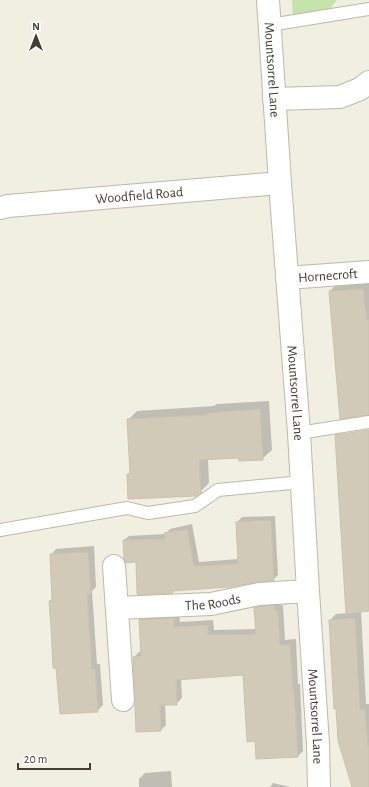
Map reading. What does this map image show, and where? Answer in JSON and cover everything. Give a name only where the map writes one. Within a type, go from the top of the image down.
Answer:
[{"type":"street","name":"Mountsorrel Lane","points":[[268,0],[299,433],[318,744],[319,787]]},
{"type":"street","points":[[274,99],[340,97],[360,89],[369,82]]},
{"type":"street","name":"Woodfield Road","points":[[3,210],[280,183]]},
{"type":"street","name":"Hornecroft","points":[[287,278],[369,272]]},
{"type":"street","points":[[114,566],[123,700]]},
{"type":"street","name":"The Roods","points":[[117,608],[211,604],[258,594],[308,591]]},
{"type":"lane","points":[[270,25],[369,9]]},
{"type":"lane","points":[[299,433],[369,422]]},
{"type":"lane","points":[[0,530],[127,508],[148,513],[195,506],[218,490],[302,482]]},
{"type":"green space","points":[[292,0],[337,0],[328,12],[293,21]]},
{"type":"building","points":[[363,289],[367,320],[369,320],[369,415],[340,419],[329,291]]},
{"type":"building","points":[[260,409],[263,460],[239,461],[238,458],[199,460],[201,493],[197,496],[128,499],[127,474],[130,474],[127,419],[207,415],[207,413]]},
{"type":"building","points":[[369,430],[369,611],[346,614],[335,435]]},
{"type":"building","points":[[271,520],[274,581],[257,582],[229,587],[173,591],[173,593],[138,595],[136,562],[126,563],[124,559],[123,540],[165,539],[164,533],[187,529],[194,566],[238,564],[236,522]]},
{"type":"building","points":[[88,552],[91,594],[87,594],[92,669],[95,669],[98,712],[60,714],[56,668],[53,668],[49,601],[52,601],[50,554]]},
{"type":"building","points":[[261,606],[275,606],[275,611],[278,610],[280,645],[290,644],[298,757],[256,759],[255,741],[247,742],[243,675],[176,680],[177,705],[160,705],[161,731],[136,732],[133,657],[141,656],[139,620],[174,618],[174,627],[208,625],[208,635],[256,634],[254,608]]},
{"type":"building","points":[[355,618],[360,710],[365,709],[369,746],[369,787],[352,787],[338,741],[336,709],[334,709],[329,620]]}]
